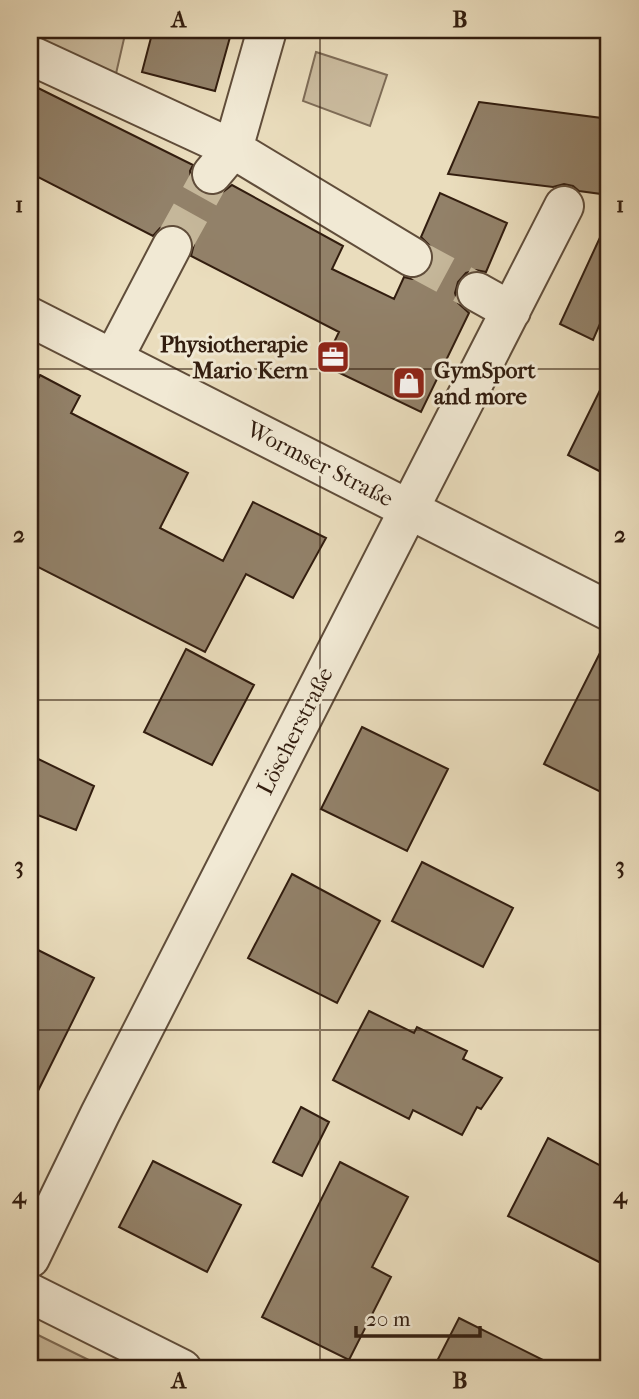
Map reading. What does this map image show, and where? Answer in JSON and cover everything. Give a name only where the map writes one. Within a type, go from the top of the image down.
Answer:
[{"type":"street","points":[[222,161],[267,30]]},
{"type":"street","points":[[30,55],[222,161],[412,257]]},
{"type":"street","name":"Löscherstraße","points":[[30,1258],[100,1114],[564,205]]},
{"type":"street","points":[[113,359],[172,246]]},
{"type":"street","points":[[477,292],[511,311]]},
{"type":"street","name":"Wormser Straße","points":[[30,317],[609,611]]},
{"type":"street","points":[[30,1293],[182,1369]]},
{"type":"shaded area","points":[[30,30],[126,30],[115,78],[30,41]]},
{"type":"shaded area","points":[[316,52],[387,75],[370,126],[303,101]]},
{"type":"shaded area","points":[[36,1334],[107,1369],[30,1369],[30,1347]]},
{"type":"building","points":[[153,30],[232,30],[215,91],[142,72]]},
{"type":"building","points":[[30,84],[193,165],[190,171],[191,181],[199,191],[208,195],[219,195],[232,185],[343,246],[332,269],[394,299],[404,277],[412,279],[422,276],[431,268],[434,258],[431,247],[421,237],[440,193],[507,223],[486,272],[476,270],[466,273],[458,282],[455,293],[458,303],[469,313],[421,412],[323,365],[339,332],[191,256],[194,244],[191,235],[183,227],[170,224],[160,228],[153,236],[30,173]]},
{"type":"building","points":[[479,102],[609,119],[609,195],[579,191],[564,184],[553,187],[448,174]]},
{"type":"building","points":[[609,218],[609,303],[593,340],[560,324]]},
{"type":"building","points":[[609,372],[609,476],[568,455]]},
{"type":"building","points":[[40,375],[80,396],[71,413],[188,473],[160,528],[223,561],[253,502],[326,538],[293,598],[246,574],[205,652],[30,563],[30,394]]},
{"type":"building","points":[[609,635],[609,796],[544,764]]},
{"type":"building","points":[[186,649],[254,685],[212,765],[144,732]]},
{"type":"building","points":[[362,727],[448,769],[407,851],[321,809]]},
{"type":"building","points":[[30,755],[94,786],[76,830],[30,812]]},
{"type":"building","points":[[422,862],[513,908],[483,967],[392,921]]},
{"type":"building","points":[[292,874],[380,921],[337,1003],[248,958]]},
{"type":"building","points":[[30,946],[94,978],[30,1107]]},
{"type":"building","points":[[369,1011],[414,1033],[417,1027],[467,1051],[463,1059],[502,1078],[481,1109],[477,1107],[462,1135],[413,1110],[409,1119],[333,1080]]},
{"type":"building","points":[[301,1107],[329,1122],[302,1176],[273,1162]]},
{"type":"building","points":[[548,1138],[609,1170],[609,1267],[508,1216]]},
{"type":"building","points":[[153,1161],[241,1205],[207,1272],[119,1227]]},
{"type":"building","points":[[340,1162],[408,1197],[372,1267],[391,1277],[349,1360],[262,1317]]},
{"type":"building","points":[[459,1318],[561,1369],[433,1369]]},
{"type":"tunnel","points":[[172,246],[212,174]]},
{"type":"tunnel","points":[[412,257],[477,292]]},
{"type":"place","name":"Physiotherapie Mario Kern","points":[[333,357]]},
{"type":"place","name":"GymSport and more","points":[[409,383]]}]
